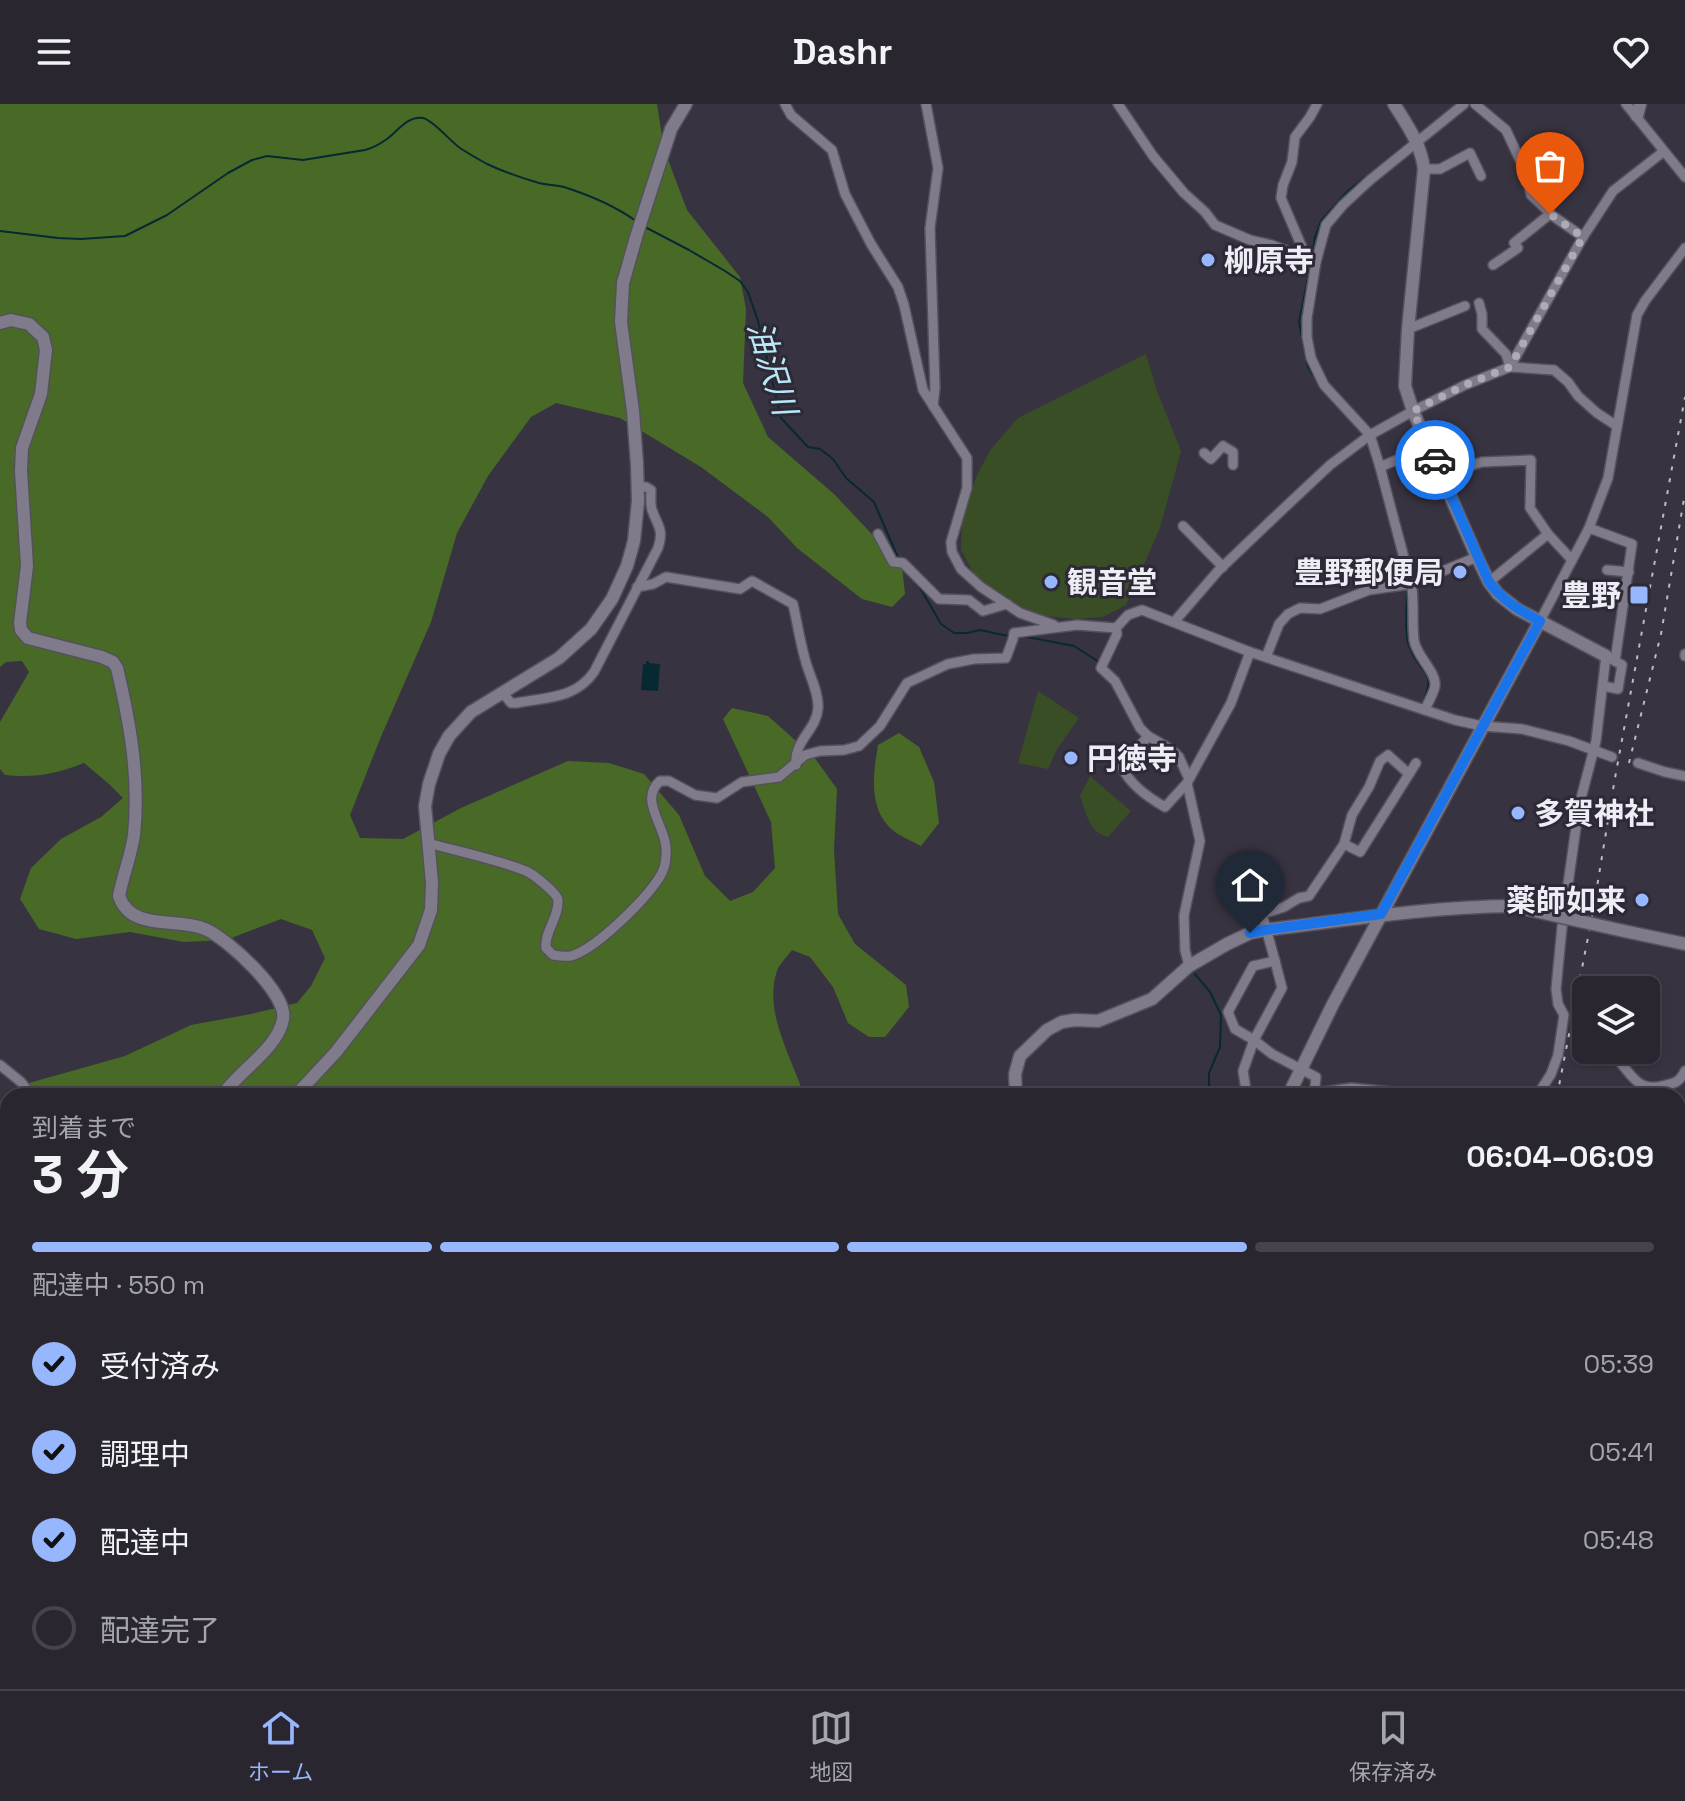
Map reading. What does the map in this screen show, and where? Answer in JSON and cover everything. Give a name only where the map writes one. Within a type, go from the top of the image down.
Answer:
[{"type":"street","points":[[302,1088],[336,1052],[419,945],[431,910],[432,883],[425,806],[439,754],[449,736],[471,712],[559,658],[591,629],[612,599],[627,566],[634,541],[638,487],[633,411],[621,322],[623,283],[671,129],[686,104]]},
{"type":"street","points":[[785,104],[791,115],[832,150],[845,194],[898,287],[923,390],[967,458],[967,488],[953,533],[952,552],[961,569],[981,587],[1020,613],[1057,626]]},
{"type":"street","points":[[926,104],[938,168],[930,228],[933,406]]},
{"type":"street","points":[[1118,104],[1153,156],[1215,225],[1311,260]]},
{"type":"street","points":[[1311,260],[1281,198],[1292,162],[1295,137],[1317,104]]},
{"type":"street","points":[[1394,104],[1417,142],[1424,169],[1405,386],[1413,411],[1489,582],[1508,603],[1622,665],[1618,689],[1603,686]]},
{"type":"street","points":[[1425,710],[1435,685],[1434,677],[1414,643],[1411,584],[1380,467],[1370,435],[1324,385],[1311,358],[1307,318],[1311,260],[1326,225],[1370,180],[1464,104]]},
{"type":"street","points":[[1475,104],[1506,130],[1526,173],[1531,195],[1550,214],[1583,237]]},
{"type":"street","points":[[1626,104],[1638,110],[1663,152],[1685,177]]},
{"type":"street","points":[[1510,367],[1583,237],[1613,191],[1663,152]]},
{"type":"street","points":[[1424,169],[1440,169],[1470,153],[1481,176]]},
{"type":"street","points":[[1493,265],[1518,248],[1514,243],[1550,214]]},
{"type":"street","points":[[1292,1088],[1381,914],[1589,528],[1608,478],[1637,315],[1685,248]]},
{"type":"street","points":[[1479,303],[1482,329],[1506,354],[1510,367]]},
{"type":"street","points":[[1408,329],[1465,306]]},
{"type":"street","points":[[0,323],[11,320],[29,324],[43,337],[46,350],[41,394],[22,448],[27,566],[21,630],[28,638],[113,662],[128,715],[137,782],[133,837],[119,896],[126,910],[137,917],[207,930],[261,976],[282,1005],[284,1018],[278,1032],[228,1088]]},
{"type":"street","points":[[1174,622],[1223,567],[1330,465],[1370,435],[1465,385],[1510,367],[1554,370],[1597,413],[1617,426]]},
{"type":"street","points":[[1204,453],[1211,459],[1223,446],[1233,452],[1233,465]]},
{"type":"street","points":[[1380,467],[1420,450]]},
{"type":"street","points":[[1441,475],[1482,462],[1531,460],[1530,508],[1572,560]]},
{"type":"street","points":[[502,692],[511,703],[517,703],[567,694],[586,683],[607,649],[661,537],[660,526],[651,506],[651,490],[638,487]]},
{"type":"street","points":[[1183,526],[1223,567]]},
{"type":"street","points":[[1542,1088],[1558,1055],[1564,1015],[1558,1004],[1556,989],[1579,806],[1595,750],[1603,686],[1623,617],[1632,544],[1589,528]]},
{"type":"street","points":[[878,534],[898,563],[939,599],[969,600],[983,611],[1007,604]]},
{"type":"street","points":[[1489,582],[1548,534]]},
{"type":"street","points":[[1266,657],[1279,624],[1288,614],[1300,608],[1320,609],[1369,590],[1411,584],[1477,557]]},
{"type":"street","points":[[1607,570],[1629,572]]},
{"type":"street","points":[[637,587],[666,577],[740,589],[752,581],[793,604],[819,705],[817,716],[798,746],[796,765]]},
{"type":"street","points":[[1116,628],[1128,615],[1142,610],[1250,652],[1455,720],[1522,729],[1612,757]]},
{"type":"street","points":[[428,843],[529,872],[558,898],[544,945],[546,950],[555,956],[572,956],[601,939],[659,878],[667,852],[650,799],[656,784],[666,780],[695,795],[717,798],[742,782],[779,777],[805,755],[859,746],[880,726],[907,683],[948,664],[1006,658],[1014,636],[1057,626],[1116,628]]},
{"type":"street","points":[[1116,628],[1117,634],[1102,665],[1115,681],[1140,728],[1179,757],[1189,779],[1200,841],[1184,915],[1185,950],[1189,966]]},
{"type":"street","points":[[1148,736],[1122,767],[1133,784],[1165,807],[1189,779],[1231,703],[1250,652]]},
{"type":"street","points":[[1246,1088],[1243,1071],[1254,1040],[1282,988],[1262,914],[1309,896],[1344,844],[1352,815],[1380,761],[1388,755],[1409,774]]},
{"type":"street","points":[[1344,844],[1360,852],[1416,763]]},
{"type":"street","points":[[1638,763],[1685,776]]},
{"type":"street","points":[[1016,1088],[1015,1074],[1020,1056],[1047,1030],[1062,1022],[1098,1021],[1152,999],[1189,966],[1250,933],[1381,914],[1512,906],[1685,944]]},
{"type":"street","points":[[1275,961],[1253,966],[1228,1012],[1235,1029],[1272,1054],[1316,1077],[1315,1088]]},
{"type":"street","points":[[1622,1064],[1629,1076],[1644,1086],[1658,1088],[1680,1080],[1685,1071]]},
{"type":"street","points":[[0,1065],[26,1088]]},
{"type":"green space","points":[[0,104],[657,104],[664,149],[687,210],[740,277],[746,309],[743,383],[768,437],[834,494],[902,566],[905,594],[892,607],[862,599],[797,548],[768,517],[701,467],[620,418],[556,403],[531,417],[488,476],[457,533],[431,622],[350,815],[360,838],[403,839],[461,808],[568,761],[609,763],[644,774],[679,815],[705,876],[730,901],[753,892],[775,868],[771,822],[723,719],[732,708],[768,716],[814,757],[837,789],[834,850],[838,914],[855,944],[906,985],[909,1007],[885,1037],[869,1037],[848,1023],[833,987],[810,957],[792,950],[777,971],[773,1000],[779,1030],[801,1088],[21,1088],[29,1083],[125,1056],[191,1025],[297,1003],[311,986],[325,958],[312,930],[281,919],[226,940],[184,942],[130,932],[76,939],[39,929],[20,899],[31,868],[61,839],[101,817],[123,798],[84,763],[35,775],[5,775],[0,769],[0,722],[29,672],[22,661],[6,662],[0,667]]},
{"type":"green space","points":[[1146,354],[1181,451],[1160,528],[1126,605],[1103,617],[1076,619],[1045,616],[1015,604],[985,586],[974,574],[961,550],[962,520],[977,475],[991,449],[1018,418]]},
{"type":"green space","points":[[1038,691],[1079,718],[1057,749],[1048,769],[1018,763]]},
{"type":"green space","points":[[899,733],[919,747],[934,782],[939,823],[921,846],[888,826],[881,816],[874,793],[878,745]]},
{"type":"green space","points":[[1090,776],[1131,811],[1108,837],[1092,826],[1080,796]]},
{"type":"water","points":[[646,661],[660,664],[658,691],[641,690],[643,664]]},
{"type":"waterway","name":"油沢川","points":[[0,231],[81,239],[125,236],[167,215],[252,160],[267,156],[303,160],[365,150],[382,143],[408,121],[418,118],[432,123],[460,148],[487,164],[542,184],[583,194],[636,221]]},
{"type":"waterway","points":[[1418,135],[1429,126]]},
{"type":"waterway","points":[[1312,257],[1321,221],[1348,191],[1410,141]]},
{"type":"waterway","name":"油沢川","points":[[645,227],[740,281],[748,292],[758,321],[781,418],[808,447],[820,449],[833,459],[846,478],[874,502],[899,560]]},
{"type":"waterway","points":[[1311,263],[1299,322],[1308,367],[1319,384]]},
{"type":"waterway","name":"油沢川","points":[[906,572],[919,586],[941,624],[954,633],[980,630],[1008,636]]},
{"type":"waterway","points":[[1407,589],[1407,640],[1413,656],[1428,677],[1423,703]]},
{"type":"waterway","name":"油沢川","points":[[1022,636],[1074,646],[1099,662]]},
{"type":"waterway","name":"油沢川","points":[[1195,974],[1210,992],[1221,1015],[1220,1047],[1209,1073],[1209,1088]]},
{"type":"railway","points":[[1559,1088],[1685,397]]},
{"type":"railway","points":[[1629,763],[1661,634],[1685,493]]},
{"type":"way so far","points":[[1435,460],[1413,411],[1510,367],[1583,237],[1550,214]]},
{"type":"place","name":"柳原寺","points":[[1208,260]]},
{"type":"place","name":"豊野郵便局","points":[[1460,572]]},
{"type":"place","name":"観音堂","points":[[1051,582]]},
{"type":"place","name":"豊野","points":[[1639,595]]},
{"type":"place","name":"円徳寺","points":[[1071,758]]},
{"type":"place","name":"多賀神社","points":[[1518,813]]},
{"type":"place","name":"薬師如来","points":[[1642,900]]},
{"type":"route","points":[[1250,933],[1381,914],[1540,621],[1508,603],[1489,582],[1435,460]]}]
